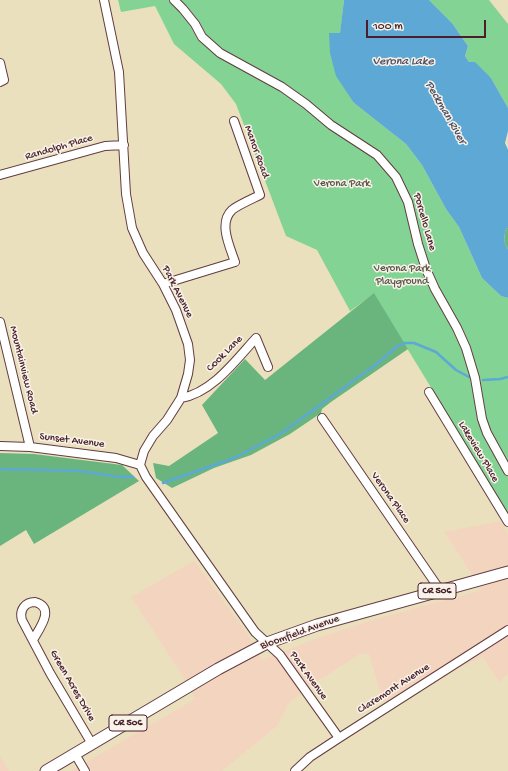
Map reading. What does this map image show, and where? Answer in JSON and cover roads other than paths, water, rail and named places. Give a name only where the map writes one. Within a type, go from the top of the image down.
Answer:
[{"type":"main road","name":"Bloomfield Avenue","points":[[46,771],[222,667],[267,643],[317,625],[440,590],[508,574]]},
{"type":"street","name":"Park Avenue","points":[[104,0],[119,72],[126,194],[132,228],[144,253],[163,284],[176,310],[188,344],[190,360],[188,374],[181,398],[167,420],[153,436],[144,451],[140,465],[146,477],[255,632],[280,654],[339,738]]},
{"type":"street","name":"Porcello Lane","points":[[174,0],[195,24],[202,37],[220,53],[282,87],[331,125],[377,155],[396,177],[408,202],[418,244],[426,269],[466,348],[475,378],[482,419],[487,433],[508,471]]},
{"type":"street","points":[[0,63],[2,81]]},
{"type":"street","name":"Manor Road","points":[[163,284],[235,262],[226,234],[225,223],[232,210],[260,195],[234,121]]},
{"type":"street","name":"Randolph Place","points":[[0,175],[105,146],[124,145]]},
{"type":"street","name":"Mountainview Road","points":[[0,322],[30,447]]},
{"type":"street","name":"Cook Lane","points":[[181,398],[198,392],[217,380],[256,338],[268,367]]},
{"type":"street","name":"Lakeview Place","points":[[429,392],[508,522]]},
{"type":"street","name":"Verona Place","points":[[322,418],[440,590]]},
{"type":"street","name":"Sunset Avenue","points":[[0,446],[30,447],[121,458],[140,465]]},
{"type":"street","name":"Claremont Avenue","points":[[295,771],[310,758],[339,738],[508,630]]},
{"type":"street","name":"Green Acres Drive","points":[[32,640],[92,744]]},
{"type":"street","points":[[75,754],[86,771]]},
{"type":"water","name":"Verona Lake","points":[[344,0],[429,0],[452,23],[468,46],[465,56],[469,62],[475,62],[491,78],[508,108],[508,131],[505,143],[508,150],[508,228],[506,229],[504,239],[508,249],[508,298],[501,296],[482,278],[459,227],[446,209],[422,165],[406,144],[354,103],[336,76],[330,53],[329,33],[340,33]]},
{"type":"waterway","points":[[163,483],[234,458],[280,434],[378,363],[397,346],[405,343],[414,343],[436,352],[456,370],[469,377]]},
{"type":"waterway","points":[[483,380],[508,377]]},
{"type":"waterway","points":[[0,469],[79,471],[120,477],[133,477]]},
{"type":"water label","name":"Peckman River","points":[[445,113]]},
{"type":"park label","name":"Verona Park","points":[[342,184]]},
{"type":"park label","name":"Verona Park Playground","points":[[402,275]]}]
